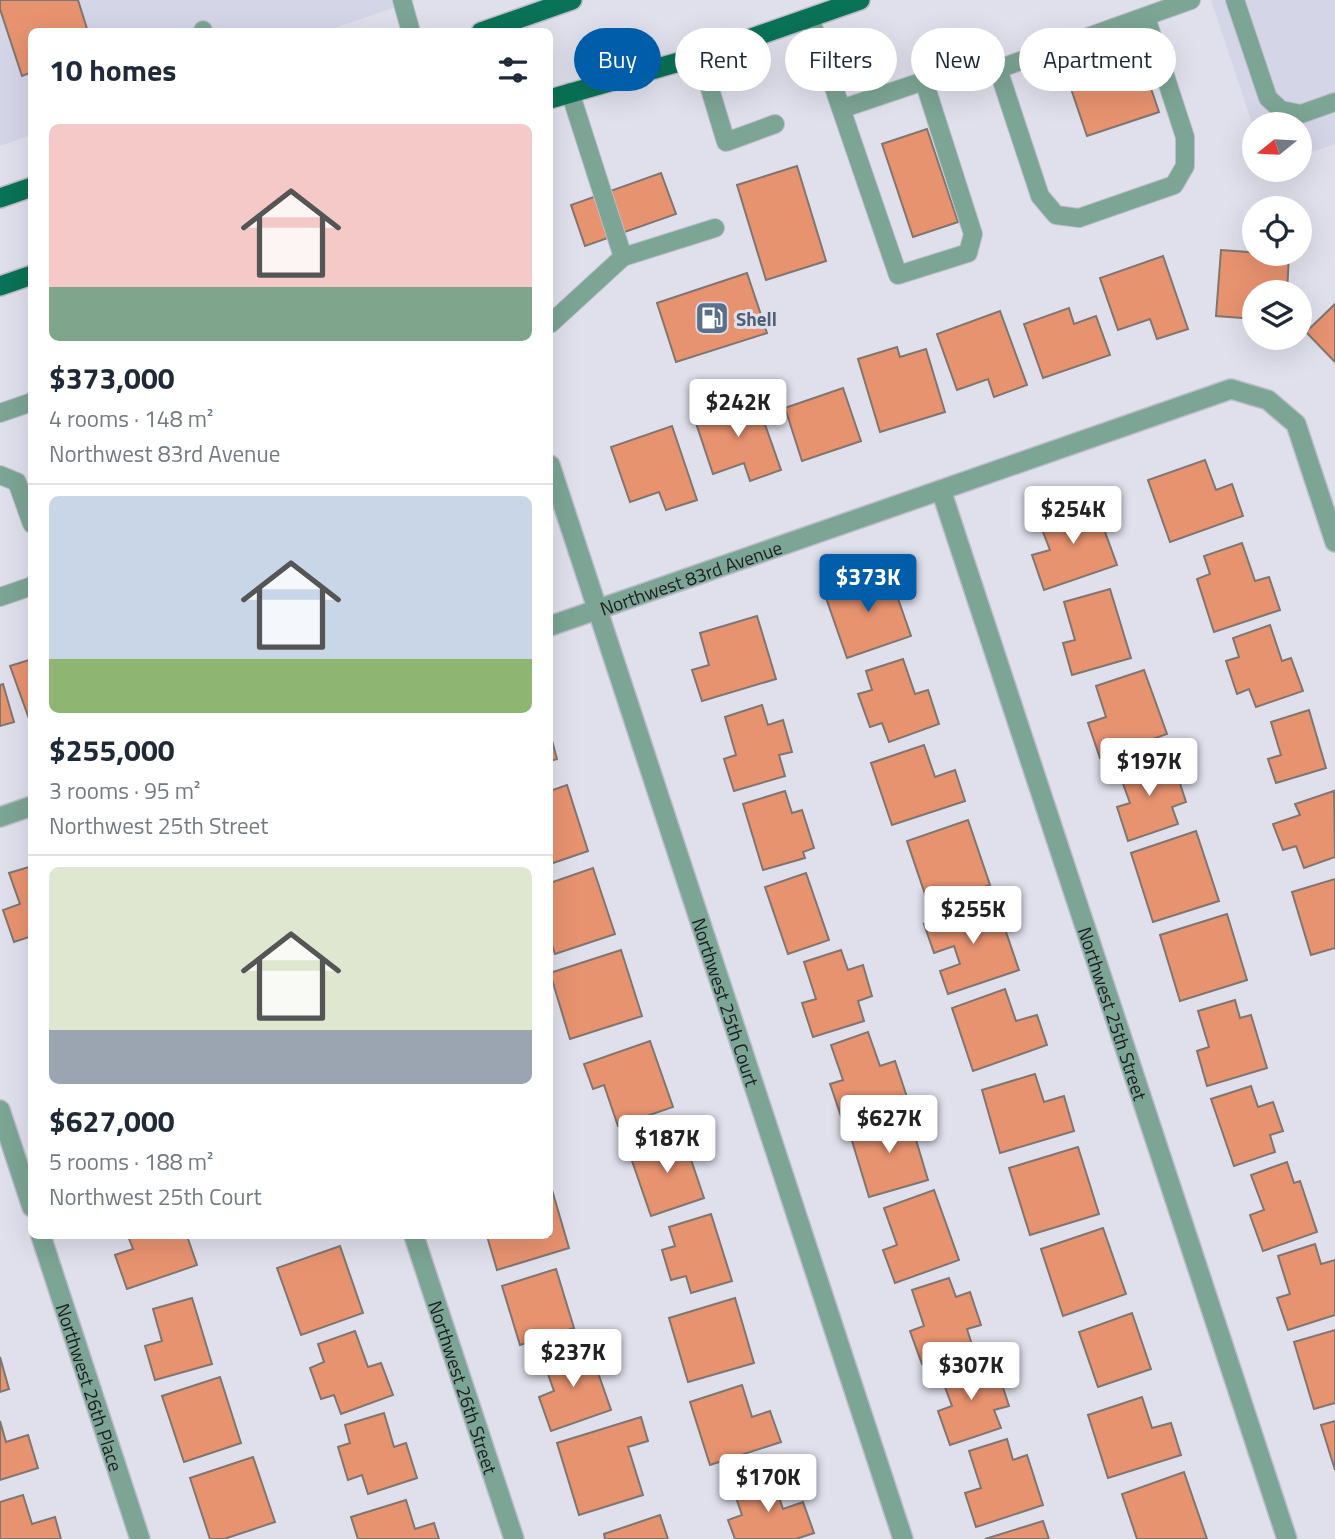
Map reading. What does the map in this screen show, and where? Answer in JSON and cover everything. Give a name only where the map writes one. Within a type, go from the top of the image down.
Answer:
[{"type":"main road","points":[[492,28],[572,0]]},
{"type":"main road","points":[[771,31],[860,0]]},
{"type":"main road","points":[[553,98],[675,63]]},
{"type":"main road","points":[[0,198],[28,188]]},
{"type":"main road","points":[[0,286],[28,276]]},
{"type":"street","name":"Northwest 83rd Avenue","points":[[553,625],[1231,389],[1268,400],[1296,424],[1335,542]]},
{"type":"street","name":"Northwest 25th Court","points":[[553,474],[903,1539]]},
{"type":"street","name":"Northwest 25th Street","points":[[941,489],[1287,1539]]},
{"type":"street","points":[[0,817],[28,807]]},
{"type":"street","points":[[0,1110],[28,1195]]},
{"type":"street","name":"Northwest 26th Place","points":[[42,1239],[140,1539]]},
{"type":"street","name":"Northwest 26th Street","points":[[415,1239],[514,1539]]},
{"type":"lane","points":[[402,0],[410,28]]},
{"type":"lane","points":[[1146,17],[1185,137],[1185,166],[1174,185],[1079,218],[1056,215],[1040,196],[998,69],[1192,0]]},
{"type":"lane","points":[[1235,0],[1268,98],[1281,110],[1301,114],[1335,102]]},
{"type":"lane","points":[[810,18],[841,109],[898,275],[968,253],[973,234],[924,81],[841,109]]},
{"type":"lane","points":[[711,91],[726,142],[775,124]]},
{"type":"lane","points":[[570,92],[623,257]]},
{"type":"lane","points":[[553,321],[623,257],[715,228]]},
{"type":"lane","points":[[0,413],[28,403]]},
{"type":"lane","points":[[0,475],[17,482],[28,513]]},
{"type":"lane","points":[[0,597],[28,587]]},
{"type":"shaded area","points":[[0,0],[416,0],[335,28],[28,28],[28,136],[0,146]]},
{"type":"shaded area","points":[[1211,0],[1335,0],[1335,144],[1312,152],[1312,112],[1248,112]]},
{"type":"building","points":[[0,0],[78,0],[87,28],[28,28],[28,74],[22,76],[0,9]]},
{"type":"building","points":[[1072,91],[1152,91],[1159,112],[1087,136]]},
{"type":"building","points":[[927,129],[958,222],[913,237],[882,144]]},
{"type":"building","points":[[797,166],[826,261],[766,280],[737,185]]},
{"type":"building","points":[[661,173],[676,214],[585,246],[571,205]]},
{"type":"building","points":[[1221,250],[1242,252],[1242,266],[1288,266],[1288,280],[1242,280],[1242,318],[1216,316]]},
{"type":"building","points":[[1163,256],[1188,329],[1157,339],[1150,319],[1118,330],[1100,278]]},
{"type":"building","name":"Shell","points":[[747,273],[767,333],[676,362],[657,303]]},
{"type":"building","points":[[1335,304],[1335,362],[1312,338],[1312,326]]},
{"type":"building","points":[[1069,308],[1074,324],[1096,316],[1110,355],[1043,378],[1024,324]]},
{"type":"building","points":[[1000,311],[1027,385],[994,397],[988,379],[957,390],[937,334]]},
{"type":"building","points":[[897,347],[900,357],[926,349],[945,412],[880,432],[858,359]]},
{"type":"building","points":[[843,388],[861,441],[802,461],[785,408]]},
{"type":"building","points":[[755,396],[781,470],[750,481],[744,463],[713,474],[694,417]]},
{"type":"building","points":[[672,426],[697,500],[666,510],[659,492],[630,502],[611,447]]},
{"type":"building","points":[[1205,460],[1216,490],[1232,484],[1243,516],[1170,542],[1148,480]]},
{"type":"building","points":[[1093,499],[1117,565],[1044,590],[1032,555],[1050,550],[1038,519]]},
{"type":"building","points":[[1242,543],[1255,581],[1269,577],[1280,610],[1214,632],[1197,579],[1210,574],[1204,556]]},
{"type":"building","points":[[888,570],[911,636],[847,658],[824,592]]},
{"type":"building","points":[[1110,589],[1131,658],[1072,675],[1063,643],[1075,640],[1064,602]]},
{"type":"building","points":[[757,616],[776,679],[702,701],[692,670],[709,665],[700,633]]},
{"type":"building","points":[[1270,625],[1282,661],[1291,658],[1303,691],[1256,707],[1249,689],[1237,694],[1226,661],[1239,657],[1233,638]]},
{"type":"building","points":[[903,659],[915,694],[928,690],[939,724],[889,742],[882,723],[870,727],[858,694],[872,690],[866,671]]},
{"type":"building","points":[[28,660],[28,716],[10,666]]},
{"type":"building","points":[[1144,670],[1167,734],[1100,758],[1088,723],[1106,717],[1096,686]]},
{"type":"building","points":[[3,684],[14,722],[0,726],[0,685]]},
{"type":"building","points":[[762,705],[768,725],[783,720],[792,752],[779,755],[785,776],[734,791],[724,759],[736,755],[725,717]]},
{"type":"building","points":[[1309,710],[1326,768],[1276,783],[1268,759],[1281,755],[1271,722]]},
{"type":"building","points":[[553,744],[557,759],[553,760]]},
{"type":"building","points":[[924,745],[935,777],[955,770],[965,801],[892,825],[871,763]]},
{"type":"building","points":[[1154,754],[1161,773],[1175,768],[1186,802],[1172,807],[1178,824],[1128,841],[1117,807],[1130,803],[1117,767]]},
{"type":"building","points":[[567,785],[588,851],[553,863],[553,790]]},
{"type":"building","points":[[785,791],[792,813],[802,810],[814,848],[803,852],[805,858],[763,870],[743,804]]},
{"type":"building","points":[[1334,791],[1335,857],[1304,868],[1296,846],[1283,850],[1273,824],[1300,815],[1295,804]]},
{"type":"building","points":[[968,820],[990,885],[929,906],[907,841]]},
{"type":"building","points":[[1196,831],[1219,901],[1153,922],[1131,853]]},
{"type":"building","points":[[28,867],[28,937],[14,942],[3,910],[20,904],[9,873]]},
{"type":"building","points":[[593,868],[615,934],[555,954],[553,882]]},
{"type":"building","points":[[806,873],[829,940],[788,954],[765,887]]},
{"type":"building","points":[[1335,879],[1335,948],[1311,955],[1292,892]]},
{"type":"building","points":[[995,900],[1019,970],[948,994],[940,971],[960,964],[954,946],[934,953],[924,924]]},
{"type":"building","points":[[1227,914],[1247,980],[1180,1001],[1160,935]]},
{"type":"building","points":[[621,950],[642,1016],[570,1039],[553,983],[553,972]]},
{"type":"building","points":[[841,950],[848,970],[863,965],[872,996],[858,1001],[864,1021],[813,1037],[802,1003],[816,999],[804,962]]},
{"type":"building","points":[[1005,989],[1016,1021],[1037,1015],[1047,1045],[973,1071],[952,1008]]},
{"type":"building","points":[[1235,1000],[1240,1018],[1251,1015],[1267,1068],[1207,1086],[1197,1051],[1209,1047],[1198,1011]]},
{"type":"building","points":[[868,1032],[880,1066],[895,1061],[907,1097],[842,1119],[830,1084],[843,1080],[831,1045]]},
{"type":"building","points":[[650,1041],[673,1107],[618,1126],[604,1085],[593,1089],[584,1064]]},
{"type":"building","points":[[1035,1074],[1044,1102],[1064,1096],[1074,1131],[1000,1153],[982,1090]]},
{"type":"building","points":[[1251,1086],[1258,1107],[1273,1102],[1283,1131],[1270,1135],[1275,1152],[1234,1166],[1211,1099]]},
{"type":"building","points":[[908,1113],[928,1180],[869,1197],[849,1131]]},
{"type":"building","points":[[682,1133],[704,1198],[651,1216],[629,1152]]},
{"type":"building","points":[[1078,1147],[1099,1214],[1030,1235],[1009,1168]]},
{"type":"building","points":[[1287,1162],[1294,1183],[1300,1181],[1317,1232],[1263,1251],[1250,1215],[1264,1210],[1251,1175]]},
{"type":"building","points":[[934,1190],[959,1260],[895,1283],[883,1250],[897,1245],[884,1208]]},
{"type":"building","points":[[553,1193],[569,1248],[497,1270],[488,1239],[553,1239]]},
{"type":"building","points":[[711,1214],[732,1281],[691,1293],[686,1276],[671,1280],[662,1250],[675,1246],[669,1227]]},
{"type":"building","points":[[1103,1228],[1126,1294],[1063,1316],[1041,1249]]},
{"type":"building","points":[[129,1239],[188,1239],[197,1265],[127,1289],[115,1255],[133,1249]]},
{"type":"building","points":[[1315,1244],[1321,1264],[1335,1260],[1335,1315],[1288,1330],[1277,1298],[1290,1294],[1278,1256]]},
{"type":"building","points":[[340,1246],[363,1313],[301,1335],[277,1268]]},
{"type":"building","points":[[556,1269],[574,1328],[520,1345],[502,1286]]},
{"type":"building","points":[[949,1278],[956,1297],[970,1292],[981,1325],[967,1329],[973,1348],[922,1364],[910,1331],[924,1326],[912,1290]]},
{"type":"building","points":[[192,1298],[212,1364],[155,1380],[145,1346],[162,1341],[153,1309]]},
{"type":"building","points":[[735,1298],[754,1363],[688,1382],[669,1318]]},
{"type":"building","points":[[1132,1313],[1151,1369],[1098,1387],[1079,1332]]},
{"type":"building","points":[[1335,1330],[1335,1403],[1314,1409],[1294,1342]]},
{"type":"building","points":[[355,1331],[368,1367],[381,1363],[393,1395],[341,1414],[334,1395],[321,1399],[310,1368],[324,1362],[318,1344]]},
{"type":"building","points":[[588,1344],[611,1410],[551,1431],[539,1397],[554,1391],[543,1360]]},
{"type":"building","points":[[0,1357],[9,1389],[0,1392]]},
{"type":"building","points":[[976,1358],[983,1377],[998,1372],[1009,1406],[994,1410],[1001,1428],[950,1445],[938,1411],[952,1406],[939,1371]]},
{"type":"building","points":[[220,1377],[241,1443],[184,1462],[162,1396]]},
{"type":"building","points":[[742,1385],[752,1417],[770,1411],[781,1442],[710,1465],[690,1402]]},
{"type":"building","points":[[1142,1397],[1152,1428],[1171,1423],[1181,1455],[1108,1478],[1088,1415]]},
{"type":"building","points":[[384,1413],[394,1447],[406,1443],[417,1478],[368,1494],[362,1475],[348,1480],[338,1447],[350,1443],[345,1425]]},
{"type":"building","points":[[641,1417],[648,1441],[628,1447],[643,1495],[579,1515],[557,1443]]},
{"type":"building","points":[[0,1421],[6,1442],[28,1435],[38,1468],[0,1480]]},
{"type":"building","points":[[1335,1421],[1335,1470],[1321,1425]]},
{"type":"building","points":[[1007,1439],[1013,1460],[1027,1455],[1043,1505],[976,1527],[965,1493],[981,1488],[969,1451]]},
{"type":"building","points":[[253,1457],[275,1522],[224,1539],[210,1539],[190,1478]]},
{"type":"building","points":[[1184,1472],[1207,1539],[1137,1539],[1122,1494]]},
{"type":"building","points":[[772,1476],[783,1509],[803,1502],[814,1533],[796,1539],[735,1539],[728,1520],[742,1515],[733,1489]]},
{"type":"building","points":[[23,1495],[32,1524],[55,1517],[61,1539],[0,1539],[0,1502]]},
{"type":"building","points":[[406,1500],[415,1529],[434,1523],[439,1539],[358,1539],[351,1517]]},
{"type":"building","points":[[660,1515],[668,1539],[605,1539],[604,1534]]},
{"type":"building","points":[[1043,1521],[1049,1539],[985,1539]]},
{"type":"place","name":"Shell","points":[[712,318]]}]
